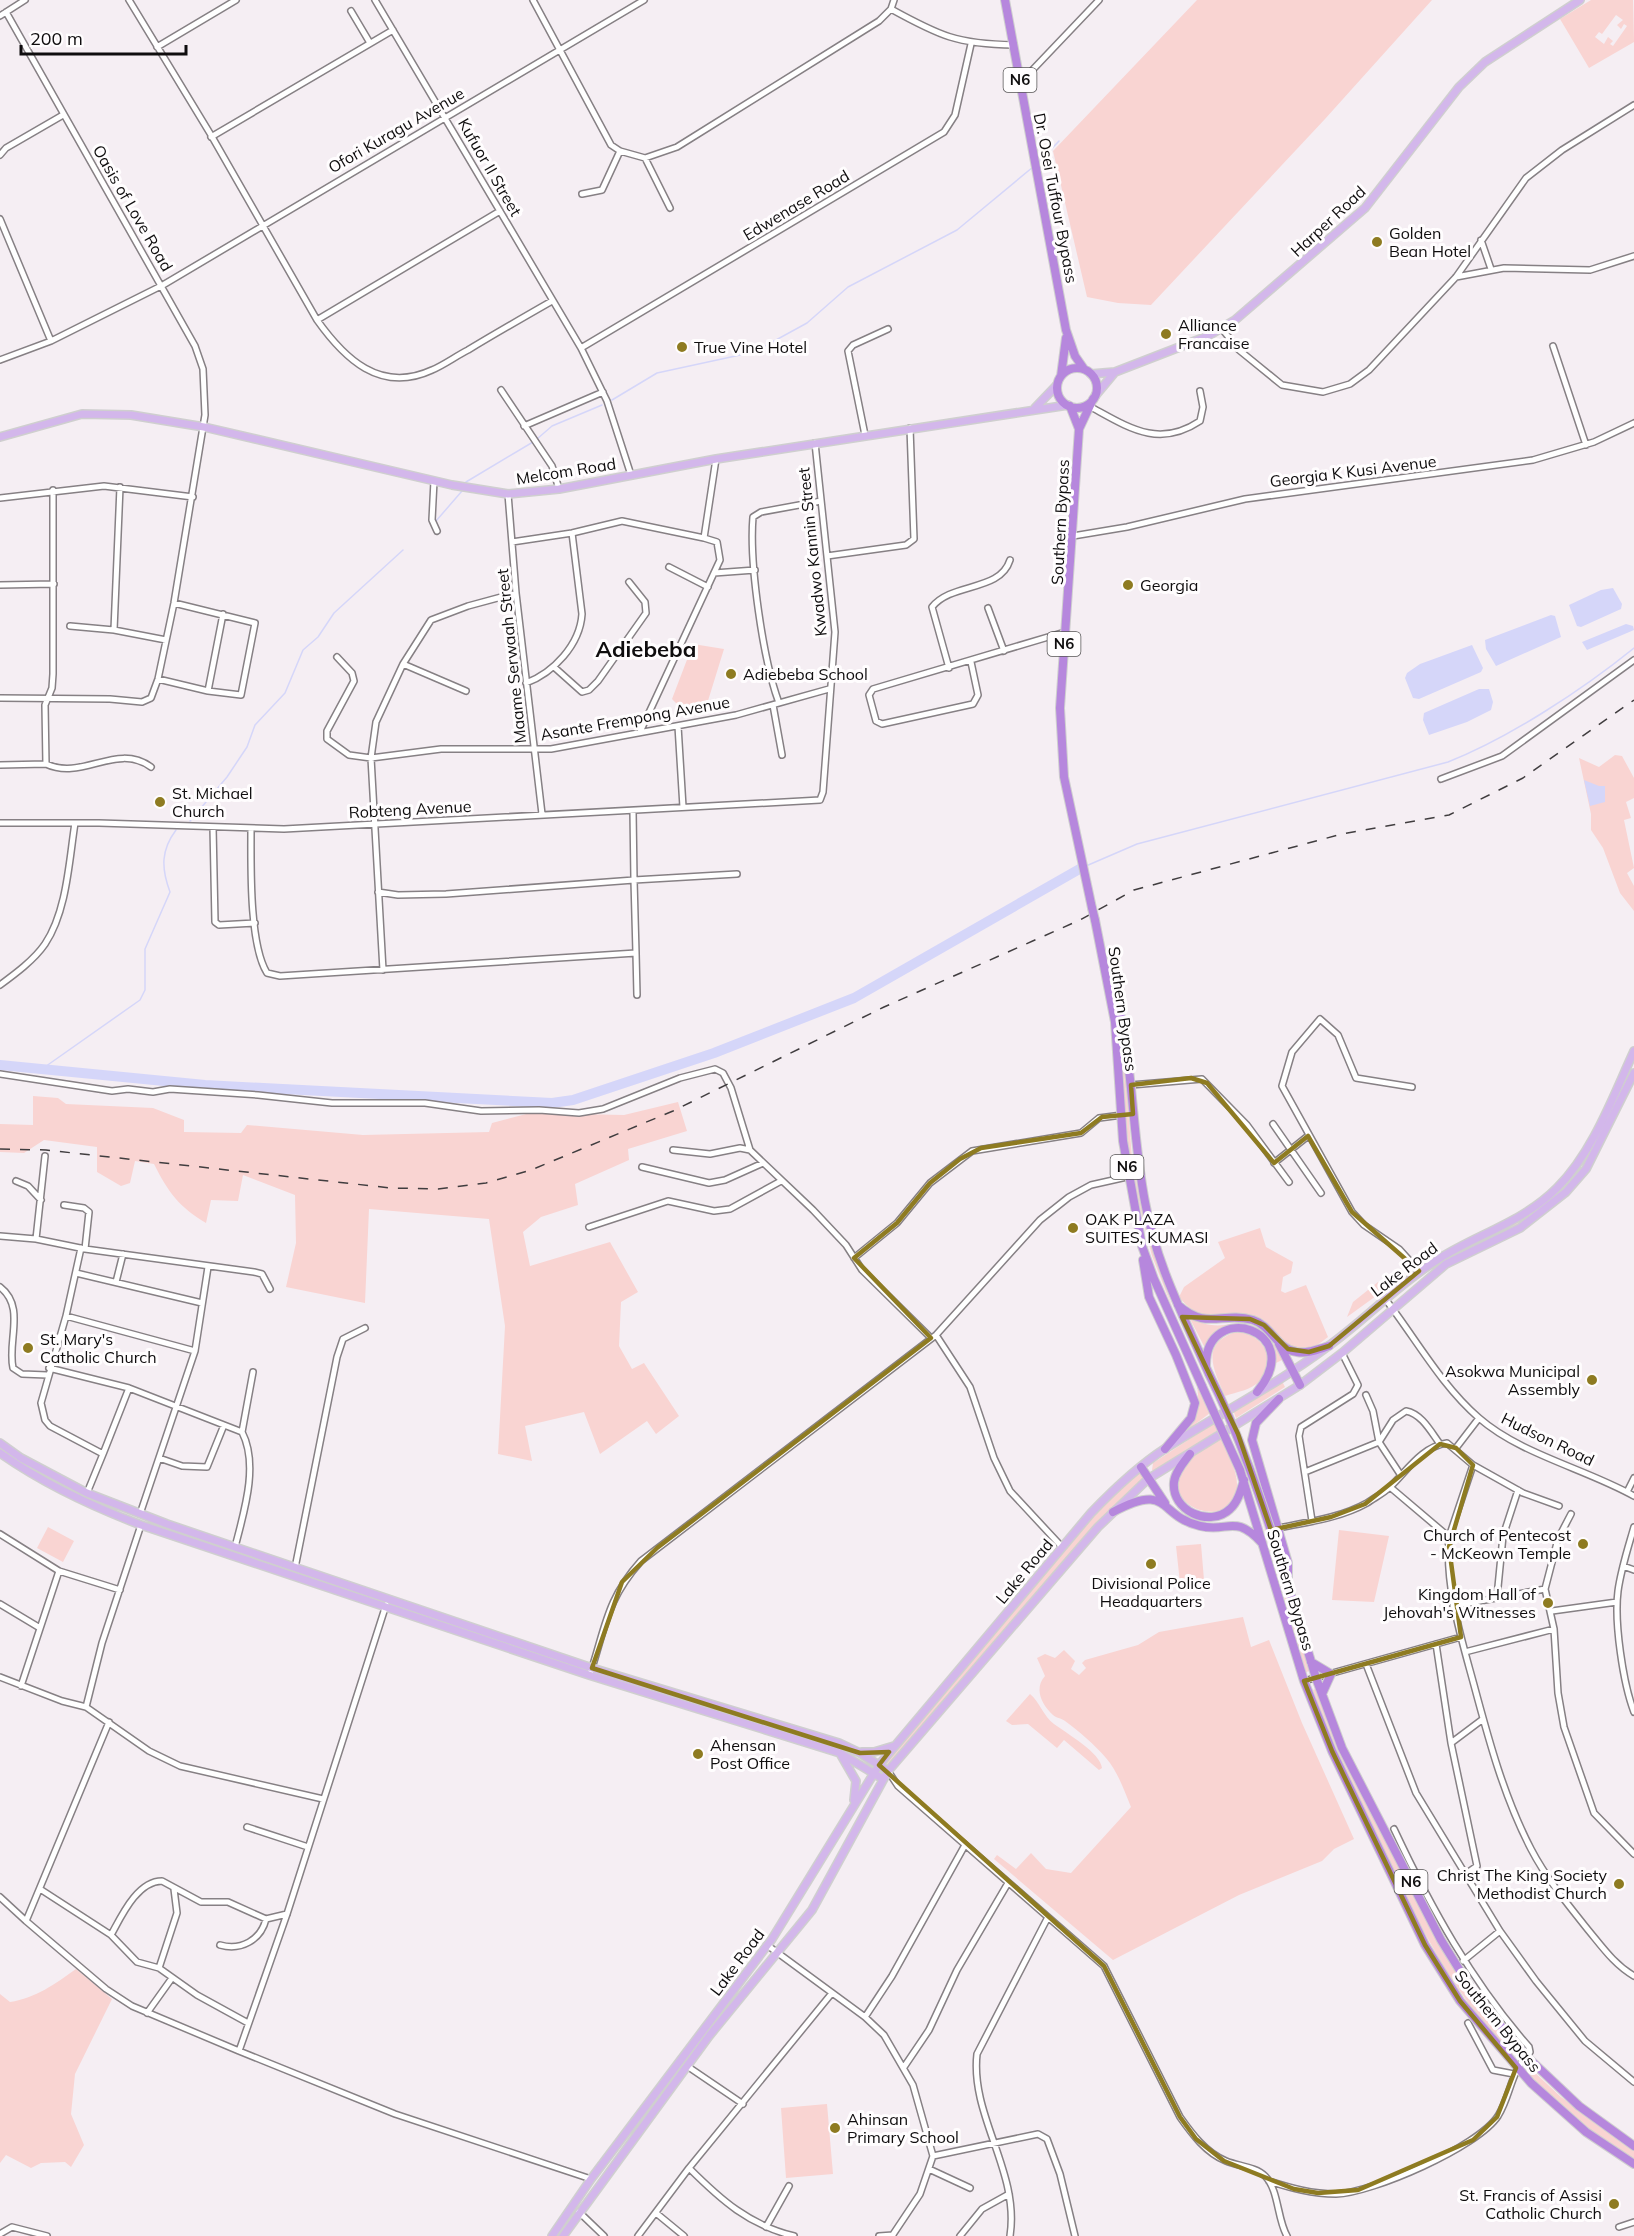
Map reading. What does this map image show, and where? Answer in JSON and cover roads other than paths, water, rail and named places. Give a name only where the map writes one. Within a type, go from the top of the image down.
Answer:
[{"type":"highway","name":"Dr. Osei Tuffour Bypass","points":[[1005,0],[1066,330],[1077,360],[1088,372]]},
{"type":"highway","name":"Dr. Osei Tuffour Bypass","points":[[1059,381],[1066,330]]},
{"type":"highway","points":[[1059,381],[1071,369],[1088,372]]},
{"type":"highway","name":"N6","points":[[1088,372],[1096,384],[1092,400]]},
{"type":"highway","name":"N6","points":[[1059,381],[1060,397],[1069,406]]},
{"type":"highway","points":[[1069,406],[1080,407],[1092,400]]},
{"type":"highway","name":"Southern Bypass","points":[[1092,400],[1079,429],[1060,698],[1063,768],[1085,878],[1119,1019],[1131,1085],[1140,1174],[1152,1233],[1174,1301],[1233,1424],[1256,1481],[1316,1678],[1342,1748],[1440,1940],[1475,1995],[1526,2056],[1579,2106],[1634,2146]]},
{"type":"highway","name":"Southern Bypass","points":[[1069,406],[1079,429]]},
{"type":"highway","name":"Southern Bypass","points":[[1119,1019],[1122,1115],[1128,1177],[1142,1246],[1154,1279],[1244,1480],[1304,1681],[1332,1752],[1425,1945],[1460,2001],[1515,2071],[1577,2124],[1634,2164]]},
{"type":"highway","points":[[1142,1246],[1149,1297],[1180,1363],[1195,1403],[1191,1418],[1165,1449]]},
{"type":"highway","points":[[1174,1301],[1190,1315],[1203,1320],[1241,1318],[1258,1322],[1278,1343],[1300,1385]]},
{"type":"highway","points":[[1208,1371],[1207,1353],[1214,1339],[1226,1330],[1253,1330],[1265,1339],[1272,1358],[1266,1379],[1257,1392]]},
{"type":"highway","points":[[1278,1343],[1299,1353],[1329,1346]]},
{"type":"highway","points":[[1279,1399],[1256,1423],[1252,1440],[1288,1563],[1288,1585]]},
{"type":"highway","points":[[1190,1454],[1174,1481],[1177,1499],[1194,1514],[1208,1518],[1223,1514],[1236,1503],[1244,1480]]},
{"type":"highway","points":[[1141,1467],[1166,1503],[1195,1525],[1243,1527],[1263,1544]]},
{"type":"highway","points":[[1113,1512],[1134,1501],[1148,1499],[1166,1503]]},
{"type":"highway","points":[[1311,1662],[1331,1674],[1322,1694]]},
{"type":"main road","name":"Harper Road","points":[[1088,372],[1115,372],[1222,329],[1365,208],[1459,87],[1485,62],[1580,0]]},
{"type":"main road","name":"Harper Road","points":[[1092,400],[1115,372]]},
{"type":"main road","points":[[1035,408],[1059,381]]},
{"type":"main road","name":"Melcom Road","points":[[0,437],[68,417],[99,413],[131,414],[204,427],[434,481],[508,494],[559,489],[716,459],[1035,408],[1069,406]]},
{"type":"main road","name":"Lake Road","points":[[552,2236],[591,2179],[767,1945],[877,1768],[1091,1513],[1141,1467],[1165,1449],[1293,1371],[1329,1346],[1419,1271],[1459,1246],[1516,1220],[1557,1188],[1588,1145],[1634,1051]]},
{"type":"main road","name":"Lake Road","points":[[563,2236],[579,2211],[687,2066],[812,1910],[888,1771],[1048,1583],[1113,1512],[1148,1479],[1300,1385],[1342,1353],[1446,1264],[1520,1228],[1566,1192],[1586,1169],[1631,1086],[1634,1073]]},
{"type":"main road","points":[[0,1443],[29,1463],[87,1493],[386,1603]]},
{"type":"main road","points":[[0,1453],[48,1484],[141,1525],[386,1603],[840,1753],[888,1771]]},
{"type":"main road","points":[[590,1672],[798,1730],[860,1752],[874,1752],[894,1746]]},
{"type":"main road","points":[[860,1752],[877,1768],[884,1779]]},
{"type":"main road","points":[[840,1753],[856,1781],[853,1805]]},
{"type":"street","points":[[0,16],[25,0]]},
{"type":"street","points":[[129,0],[212,137],[316,320],[337,348],[356,364],[380,375],[410,377],[432,370],[552,301]]},
{"type":"street","name":"Kufuor II Street","points":[[375,0],[581,348],[603,393],[631,475]]},
{"type":"street","points":[[532,0],[611,145],[620,151],[645,158],[677,147],[838,48],[879,21],[891,9],[894,0]]},
{"type":"street","name":"Ofori Kuragu Avenue","points":[[0,360],[51,341],[163,285],[445,115],[561,51],[644,0]]},
{"type":"street","points":[[1021,82],[1099,0]]},
{"type":"street","points":[[157,47],[232,1]]},
{"type":"street","points":[[891,9],[943,36],[971,44],[1014,45]]},
{"type":"street","points":[[351,11],[370,44]]},
{"type":"street","name":"Oasis of Love Road","points":[[6,12],[63,115],[163,285],[200,358],[206,399],[204,427],[174,603],[158,679],[151,698],[146,701],[47,699]]},
{"type":"street","points":[[212,137],[393,30]]},
{"type":"street","name":"Edwenase Road","points":[[581,348],[944,132],[955,115],[971,44]]},
{"type":"street","points":[[1222,329],[1239,350],[1282,384],[1313,391],[1340,388],[1369,370],[1456,277],[1506,203],[1537,168],[1634,105]]},
{"type":"street","points":[[0,155],[6,148],[63,115]]},
{"type":"street","points":[[582,194],[602,190],[620,151]]},
{"type":"street","points":[[645,158],[670,208]]},
{"type":"street","points":[[316,320],[500,211]]},
{"type":"street","points":[[0,219],[51,341]]},
{"type":"street","points":[[1480,240],[1491,269]]},
{"type":"street","points":[[1456,277],[1491,269],[1590,270],[1634,256]]},
{"type":"street","points":[[865,435],[848,351],[853,345],[888,329]]},
{"type":"street","points":[[1553,346],[1586,445]]},
{"type":"street","points":[[501,390],[554,470],[559,489]]},
{"type":"street","points":[[1092,400],[1128,428],[1161,435],[1187,430],[1200,421],[1203,407],[1200,391]]},
{"type":"street","points":[[525,426],[603,393]]},
{"type":"street","name":"Georgia K Kusi Avenue","points":[[1073,536],[1104,532],[1245,499],[1533,460],[1586,445],[1634,423]]},
{"type":"street","points":[[827,556],[906,545],[914,540],[910,428]]},
{"type":"street","name":"Kwadwo Kannin Street","points":[[815,443],[835,632],[829,689],[824,792],[820,800]]},
{"type":"street","points":[[704,538],[716,459]]},
{"type":"street","points":[[434,481],[432,520],[437,531]]},
{"type":"street","points":[[0,498],[53,490],[120,487],[193,497]]},
{"type":"street","points":[[114,630],[120,487]]},
{"type":"street","points":[[46,764],[47,699],[52,688],[53,674],[53,490]]},
{"type":"street","name":"Maame Serwaah Street","points":[[508,494],[516,593],[542,814]]},
{"type":"street","points":[[782,755],[755,570],[753,523],[756,513],[821,501]]},
{"type":"street","points":[[512,542],[572,533],[622,521],[714,540],[720,546],[721,555],[708,587],[640,732]]},
{"type":"street","points":[[526,683],[541,677],[554,667],[570,644],[582,618],[572,533]]},
{"type":"street","points":[[949,668],[932,607],[945,595],[999,577],[1007,569],[1010,561]]},
{"type":"street","points":[[669,567],[708,587]]},
{"type":"street","points":[[714,573],[755,570]]},
{"type":"street","points":[[554,667],[582,692],[589,690],[601,678],[646,613],[645,602],[629,582]]},
{"type":"street","points":[[0,585],[54,584]]},
{"type":"street","points":[[383,970],[371,758],[374,730],[403,664],[431,620],[468,606],[516,593]]},
{"type":"street","points":[[158,679],[208,691],[241,695],[256,628],[252,621],[174,603]]},
{"type":"street","points":[[988,608],[1004,651]]},
{"type":"street","points":[[208,691],[223,615]]},
{"type":"street","points":[[70,627],[114,630],[166,640]]},
{"type":"street","points":[[971,662],[978,695],[973,704],[882,724],[876,721],[869,695],[871,690],[971,662],[1065,632]]},
{"type":"street","points":[[337,657],[352,673],[354,681],[327,731],[327,739],[345,753],[371,758]]},
{"type":"street","points":[[1441,779],[1502,756],[1634,660]]},
{"type":"street","points":[[403,664],[465,691]]},
{"type":"street","name":"Asante Frempong Avenue","points":[[371,758],[441,749],[556,748],[678,726],[776,704],[829,689]]},
{"type":"street","points":[[0,698],[47,699]]},
{"type":"street","points":[[678,726],[683,807]]},
{"type":"street","points":[[0,765],[46,764],[64,770],[134,758],[151,767]]},
{"type":"street","name":"Robteng Avenue","points":[[0,823],[250,829],[375,825],[820,800]]},
{"type":"street","points":[[633,811],[637,994]]},
{"type":"street","points":[[0,985],[40,951],[50,935],[63,895],[75,823]]},
{"type":"street","points":[[213,827],[215,922],[219,925],[255,922]]},
{"type":"street","points":[[250,829],[255,922],[262,962],[271,975],[636,953]]},
{"type":"street","points":[[378,892],[398,895],[446,894],[737,874]]},
{"type":"street","points":[[1412,1087],[1356,1078],[1338,1035],[1320,1019],[1292,1052],[1282,1086],[1352,1212],[1364,1225],[1399,1249],[1419,1271]]},
{"type":"street","points":[[0,1074],[112,1091],[128,1089],[153,1092],[170,1089],[332,1103],[425,1103],[481,1111],[539,1110],[579,1113],[603,1109],[698,1072],[719,1069],[731,1088],[750,1150],[813,1210],[862,1270],[934,1337],[970,1387],[994,1458],[1010,1491],[1062,1547]]},
{"type":"street","points":[[1131,1085],[1202,1079],[1247,1125],[1289,1182]]},
{"type":"street","points":[[1620,1082],[1631,1086]]},
{"type":"street","points":[[854,1258],[897,1222],[933,1180],[972,1151],[1081,1133],[1099,1118],[1122,1115]]},
{"type":"street","points":[[1273,1124],[1321,1193]]},
{"type":"street","points":[[1274,1163],[1308,1136]]},
{"type":"street","points":[[673,1150],[710,1154],[740,1148],[750,1150]]},
{"type":"street","points":[[36,1239],[45,1156]]},
{"type":"street","points":[[642,1167],[714,1182],[763,1163]]},
{"type":"street","points":[[590,1672],[612,1600],[622,1582],[641,1561],[934,1337],[1047,1214],[1080,1190],[1140,1174]]},
{"type":"street","points":[[16,1181],[35,1192],[41,1202]]},
{"type":"street","points":[[589,1227],[668,1202],[714,1211],[730,1209],[781,1182]]},
{"type":"street","points":[[64,1205],[84,1208],[89,1212],[83,1249],[41,1403],[45,1420],[60,1432],[103,1454]]},
{"type":"street","points":[[0,1236],[36,1239],[83,1249],[262,1274],[270,1289]]},
{"type":"street","points":[[116,1282],[123,1254]]},
{"type":"street","points":[[140,1514],[195,1351],[208,1267]]},
{"type":"street","points":[[76,1273],[202,1303]]},
{"type":"street","points":[[0,1287],[7,1293],[14,1311],[13,1368],[22,1374],[48,1372],[129,1388],[242,1432]]},
{"type":"street","name":"Hudson Road","points":[[1386,1300],[1447,1384],[1479,1418],[1514,1440],[1634,1496]]},
{"type":"street","points":[[66,1316],[195,1351]]},
{"type":"street","points":[[295,1569],[337,1357],[343,1339],[365,1328]]},
{"type":"street","points":[[1312,1521],[1299,1448],[1301,1427],[1353,1394],[1358,1385],[1342,1353]]},
{"type":"street","points":[[235,1547],[247,1497],[248,1447],[242,1432],[253,1372]]},
{"type":"street","points":[[87,1493],[129,1388]]},
{"type":"street","points":[[1366,1395],[1373,1411],[1379,1442],[1400,1474]]},
{"type":"street","points":[[1305,1472],[1379,1442],[1393,1420],[1406,1411],[1414,1413],[1421,1419],[1440,1444]]},
{"type":"street","points":[[1456,1448],[1479,1418]]},
{"type":"street","points":[[159,1458],[182,1466],[203,1469],[207,1467],[225,1425]]},
{"type":"street","points":[[1278,1528],[1349,1511],[1390,1487],[1400,1474],[1440,1444],[1447,1443],[1456,1448],[1473,1465],[1518,1490],[1559,1506]]},
{"type":"street","points":[[1473,1465],[1449,1537],[1453,1606],[1483,1719],[1508,1798],[1532,1851],[1569,1906],[1611,1959],[1634,1976]]},
{"type":"street","points":[[1627,1492],[1634,1478]]},
{"type":"street","points":[[1390,1487],[1449,1537]]},
{"type":"street","points":[[1497,1597],[1503,1536],[1518,1490]]},
{"type":"street","points":[[1571,1515],[1558,1539],[1545,1589],[1552,1611],[1558,1693],[1564,1727],[1594,1813],[1634,1854]]},
{"type":"street","points":[[86,1707],[141,1525]]},
{"type":"street","points":[[1634,1527],[1623,1566],[1617,1602],[1626,1690],[1634,1712]]},
{"type":"street","points":[[0,1534],[59,1571],[120,1590]]},
{"type":"street","points":[[1623,1566],[1634,1570]]},
{"type":"street","points":[[21,1686],[59,1571]]},
{"type":"street","points":[[1453,1606],[1545,1589]]},
{"type":"street","points":[[1552,1611],[1617,1602]]},
{"type":"street","points":[[238,2051],[287,1914],[386,1603]]},
{"type":"street","points":[[0,1604],[40,1628]]},
{"type":"street","points":[[1465,1652],[1554,1629]]},
{"type":"street","points":[[1304,1681],[1461,1637]]},
{"type":"street","points":[[1436,1644],[1450,1743],[1477,1866],[1464,1875]]},
{"type":"street","points":[[1366,1664],[1416,1793],[1464,1875],[1536,1981],[1584,2041],[1634,2082]]},
{"type":"street","points":[[0,1677],[86,1707],[149,1751],[180,1766],[323,1799]]},
{"type":"street","points":[[1450,1743],[1483,1719]]},
{"type":"street","points":[[26,1921],[109,1722]]},
{"type":"street","points":[[888,1771],[897,1785],[1104,1966],[1180,2117],[1196,2139],[1224,2161],[1263,2174],[1269,2181],[1279,2220],[1287,2236]]},
{"type":"street","points":[[884,1779],[897,1785]]},
{"type":"street","points":[[247,1827],[308,1847]]},
{"type":"street","points":[[1269,2181],[1318,2193],[1338,2194],[1367,2188],[1417,2168],[1473,2140],[1497,2116],[1515,2071],[1530,2052],[1529,2047],[1463,1961],[1445,1931],[1395,1829]]},
{"type":"street","points":[[865,2017],[892,1976],[965,1845]]},
{"type":"street","points":[[111,1935],[122,1914],[146,1885],[162,1881],[201,1902],[228,1902],[266,1919],[287,1914]]},
{"type":"street","points":[[904,2067],[929,2030],[957,1970],[1008,1883]]},
{"type":"street","points":[[159,1968],[177,1913],[174,1889]]},
{"type":"street","points":[[40,1890],[111,1935],[137,1962],[159,1968],[248,2023]]},
{"type":"street","points":[[0,1898],[106,1989],[147,2013],[394,2114],[591,2179]]},
{"type":"street","points":[[1010,2236],[1009,2194],[996,2144],[978,2093],[975,2073],[977,2054],[1047,1917]]},
{"type":"street","points":[[220,1945],[228,1947],[246,1945],[262,1931],[266,1919]]},
{"type":"street","points":[[1463,1961],[1500,1931]]},
{"type":"street","points":[[767,1945],[865,2017],[884,2035],[904,2067],[920,2103],[933,2156],[929,2169],[920,2194],[893,2235],[879,2236]]},
{"type":"street","points":[[147,2013],[172,1978]]},
{"type":"street","points":[[638,2236],[689,2168],[832,1993]]},
{"type":"street","points":[[1468,2023],[1493,2070],[1515,2071]]},
{"type":"street","points":[[687,2066],[743,2104]]},
{"type":"street","points":[[933,2156],[1038,2134],[1047,2139],[1060,2174],[1075,2236]]},
{"type":"street","points":[[689,2168],[728,2206],[766,2227],[794,2236]]},
{"type":"street","points":[[929,2169],[970,2188]]},
{"type":"street","points":[[766,2227],[789,2186]]},
{"type":"street","points":[[960,2236],[982,2209],[1009,2194]]},
{"type":"street","points":[[579,2211],[604,2236]]},
{"type":"street","points":[[656,2213],[684,2236]]},
{"type":"street","points":[[1619,2227],[1634,2222]]},
{"type":"street","points":[[0,2234],[12,2227],[47,2236]]},
{"type":"water","points":[[1613,588],[1622,604],[1621,609],[1581,627],[1577,626],[1569,605],[1601,590]]},
{"type":"water","points":[[1551,615],[1555,616],[1561,637],[1496,666],[1486,649],[1485,640]]},
{"type":"water","points":[[1626,624],[1633,626],[1634,630],[1587,650],[1582,642]]},
{"type":"water","points":[[1472,645],[1483,668],[1481,672],[1419,699],[1413,698],[1405,678],[1407,673],[1420,664]]},
{"type":"water","points":[[1479,689],[1489,689],[1493,702],[1491,710],[1467,722],[1429,735],[1423,720],[1424,713]]},
{"type":"water","points":[[1584,780],[1605,786],[1605,802],[1590,806]]},
{"type":"waterway","points":[[1039,162],[1059,141]]},
{"type":"waterway","points":[[612,400],[657,373],[754,352],[807,323],[848,287],[957,230],[1033,167]]},
{"type":"waterway","points":[[537,439],[552,426],[602,405]]},
{"type":"waterway","points":[[466,482],[533,442]]},
{"type":"waterway","points":[[436,521],[462,491]]},
{"type":"waterway","points":[[190,821],[227,777],[247,747],[255,725],[285,693],[303,650],[318,637],[334,613],[403,550]]},
{"type":"waterway","points":[[1086,866],[1137,844],[1448,762],[1495,740],[1544,712],[1634,648]]},
{"type":"waterway","points":[[42,1069],[140,1000],[145,990],[145,949],[170,892],[164,860],[167,845],[176,830]]},
{"type":"waterway","points":[[0,1065],[205,1085],[552,1103],[573,1100],[714,1053],[854,998],[1083,867]]},
{"type":"railway","points":[[0,1149],[46,1150],[391,1188],[438,1189],[486,1183],[531,1170],[673,1111],[884,1007],[1080,920],[1134,890],[1342,834],[1449,815],[1523,778],[1634,700]]},
{"type":"place","name":"Golden Bean Hotel","points":[[1377,242]]},
{"type":"place","name":"Alliance Francaise","points":[[1166,334]]},
{"type":"place","name":"True Vine Hotel","points":[[682,347]]},
{"type":"place","name":"Georgia","points":[[1128,585]]},
{"type":"place","name":"Adiebeba School","points":[[731,674]]},
{"type":"place","name":"St. Michael Church","points":[[160,802]]},
{"type":"place","name":"OAK PLAZA SUITES, KUMASI","points":[[1073,1228]]},
{"type":"place","name":"St. Mary's Catholic Church","points":[[28,1348]]},
{"type":"place","name":"Asokwa Municipal Assembly","points":[[1592,1380]]},
{"type":"place","name":"Church of Pentecost - McKeown Temple","points":[[1583,1544]]},
{"type":"place","name":"Divisional Police Headquarters","points":[[1151,1564]]},
{"type":"place","name":"Kingdom Hall of Jehovah's Witnesses","points":[[1548,1603]]},
{"type":"place","name":"Ahensan Post Office","points":[[698,1754]]},
{"type":"place","name":"Christ The King Society Methodist Church","points":[[1619,1884]]},
{"type":"place","name":"Ahinsan Primary School","points":[[835,2128]]},
{"type":"place","name":"St. Francis of Assisi Catholic Church","points":[[1614,2204]]},
{"type":"district","name":"Adiebeba","points":[[646,649]]}]
